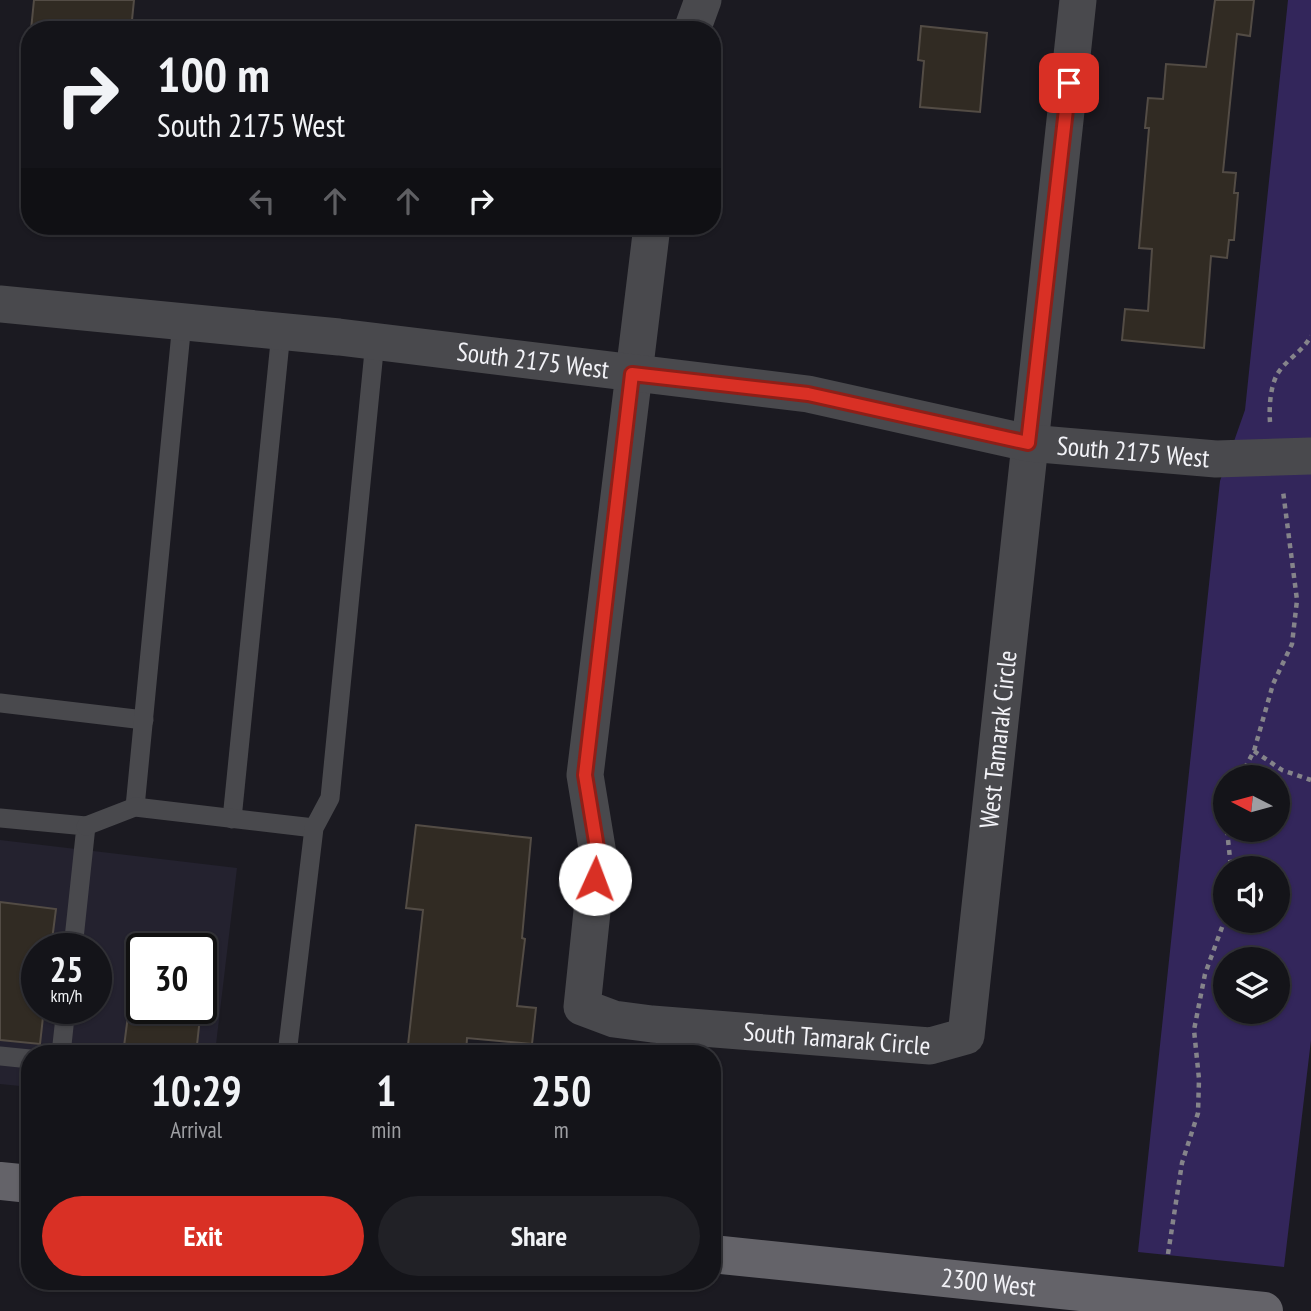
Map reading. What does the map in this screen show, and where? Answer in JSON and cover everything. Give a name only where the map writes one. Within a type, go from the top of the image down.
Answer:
[{"type":"main road","points":[[0,1181],[21,1183]]},
{"type":"main road","name":"2300 West","points":[[721,1255],[1264,1311]]},
{"type":"street","points":[[695,21],[703,0]]},
{"type":"street","name":"West Tamarak Circle","points":[[966,1036],[1078,0]]},
{"type":"street","points":[[632,374],[651,235]]},
{"type":"street","name":"South 2175 West","points":[[0,304],[375,341],[808,394],[1028,443],[1216,459],[1311,456]]},
{"type":"street","name":"South Tamarak Circle","points":[[632,374],[585,775],[598,854],[582,1007],[614,1019],[652,1024],[916,1045],[930,1046],[966,1036]]},
{"type":"lane","points":[[135,807],[182,322]]},
{"type":"lane","points":[[232,820],[281,332]]},
{"type":"lane","points":[[288,1045],[314,828],[330,798],[375,341]]},
{"type":"lane","points":[[0,703],[144,720]]},
{"type":"lane","points":[[0,818],[86,826],[135,807],[314,828]]},
{"type":"lane","points":[[75,933],[86,826]]},
{"type":"lane","points":[[62,1045],[64,1024]]},
{"type":"lane","points":[[0,1056],[21,1058]]},
{"type":"path","points":[[1270,424],[1269,408],[1278,373],[1304,349],[1311,336]]},
{"type":"path","points":[[1246,765],[1254,751],[1273,684],[1292,644],[1297,600],[1281,480]]},
{"type":"path","points":[[1254,751],[1282,770],[1311,780]]},
{"type":"path","points":[[1168,1254],[1182,1163],[1198,1113],[1199,1079],[1194,1030],[1205,974],[1220,933]]},
{"type":"shaded area","points":[[1288,0],[1311,0],[1311,1040],[1284,1267],[1138,1252],[1220,481],[1245,410]]},
{"type":"shaded area","points":[[0,840],[237,868],[216,1045],[21,1045],[21,1086],[0,1084]]},
{"type":"building","points":[[34,0],[134,0],[132,21],[32,21]]},
{"type":"building","points":[[1215,0],[1254,0],[1250,36],[1237,34],[1223,172],[1236,173],[1234,193],[1238,193],[1234,240],[1229,240],[1227,258],[1211,256],[1204,348],[1122,340],[1125,309],[1148,311],[1152,249],[1139,248],[1149,128],[1145,128],[1148,98],[1163,99],[1166,64],[1206,67]]},
{"type":"building","points":[[921,26],[987,33],[980,112],[920,107],[924,61],[918,60]]},
{"type":"building","points":[[416,825],[531,838],[522,938],[525,939],[517,1006],[536,1008],[532,1044],[467,1038],[467,1045],[408,1045],[423,910],[406,908]]},
{"type":"building","points":[[0,902],[56,909],[53,933],[21,933],[21,1024],[42,1024],[40,1044],[0,1040]]},
{"type":"building","points":[[127,1024],[199,1024],[197,1045],[124,1045]]},
{"type":"route","points":[[595,879],[598,854],[585,775],[632,374],[808,394],[1028,443],[1069,83]]}]
